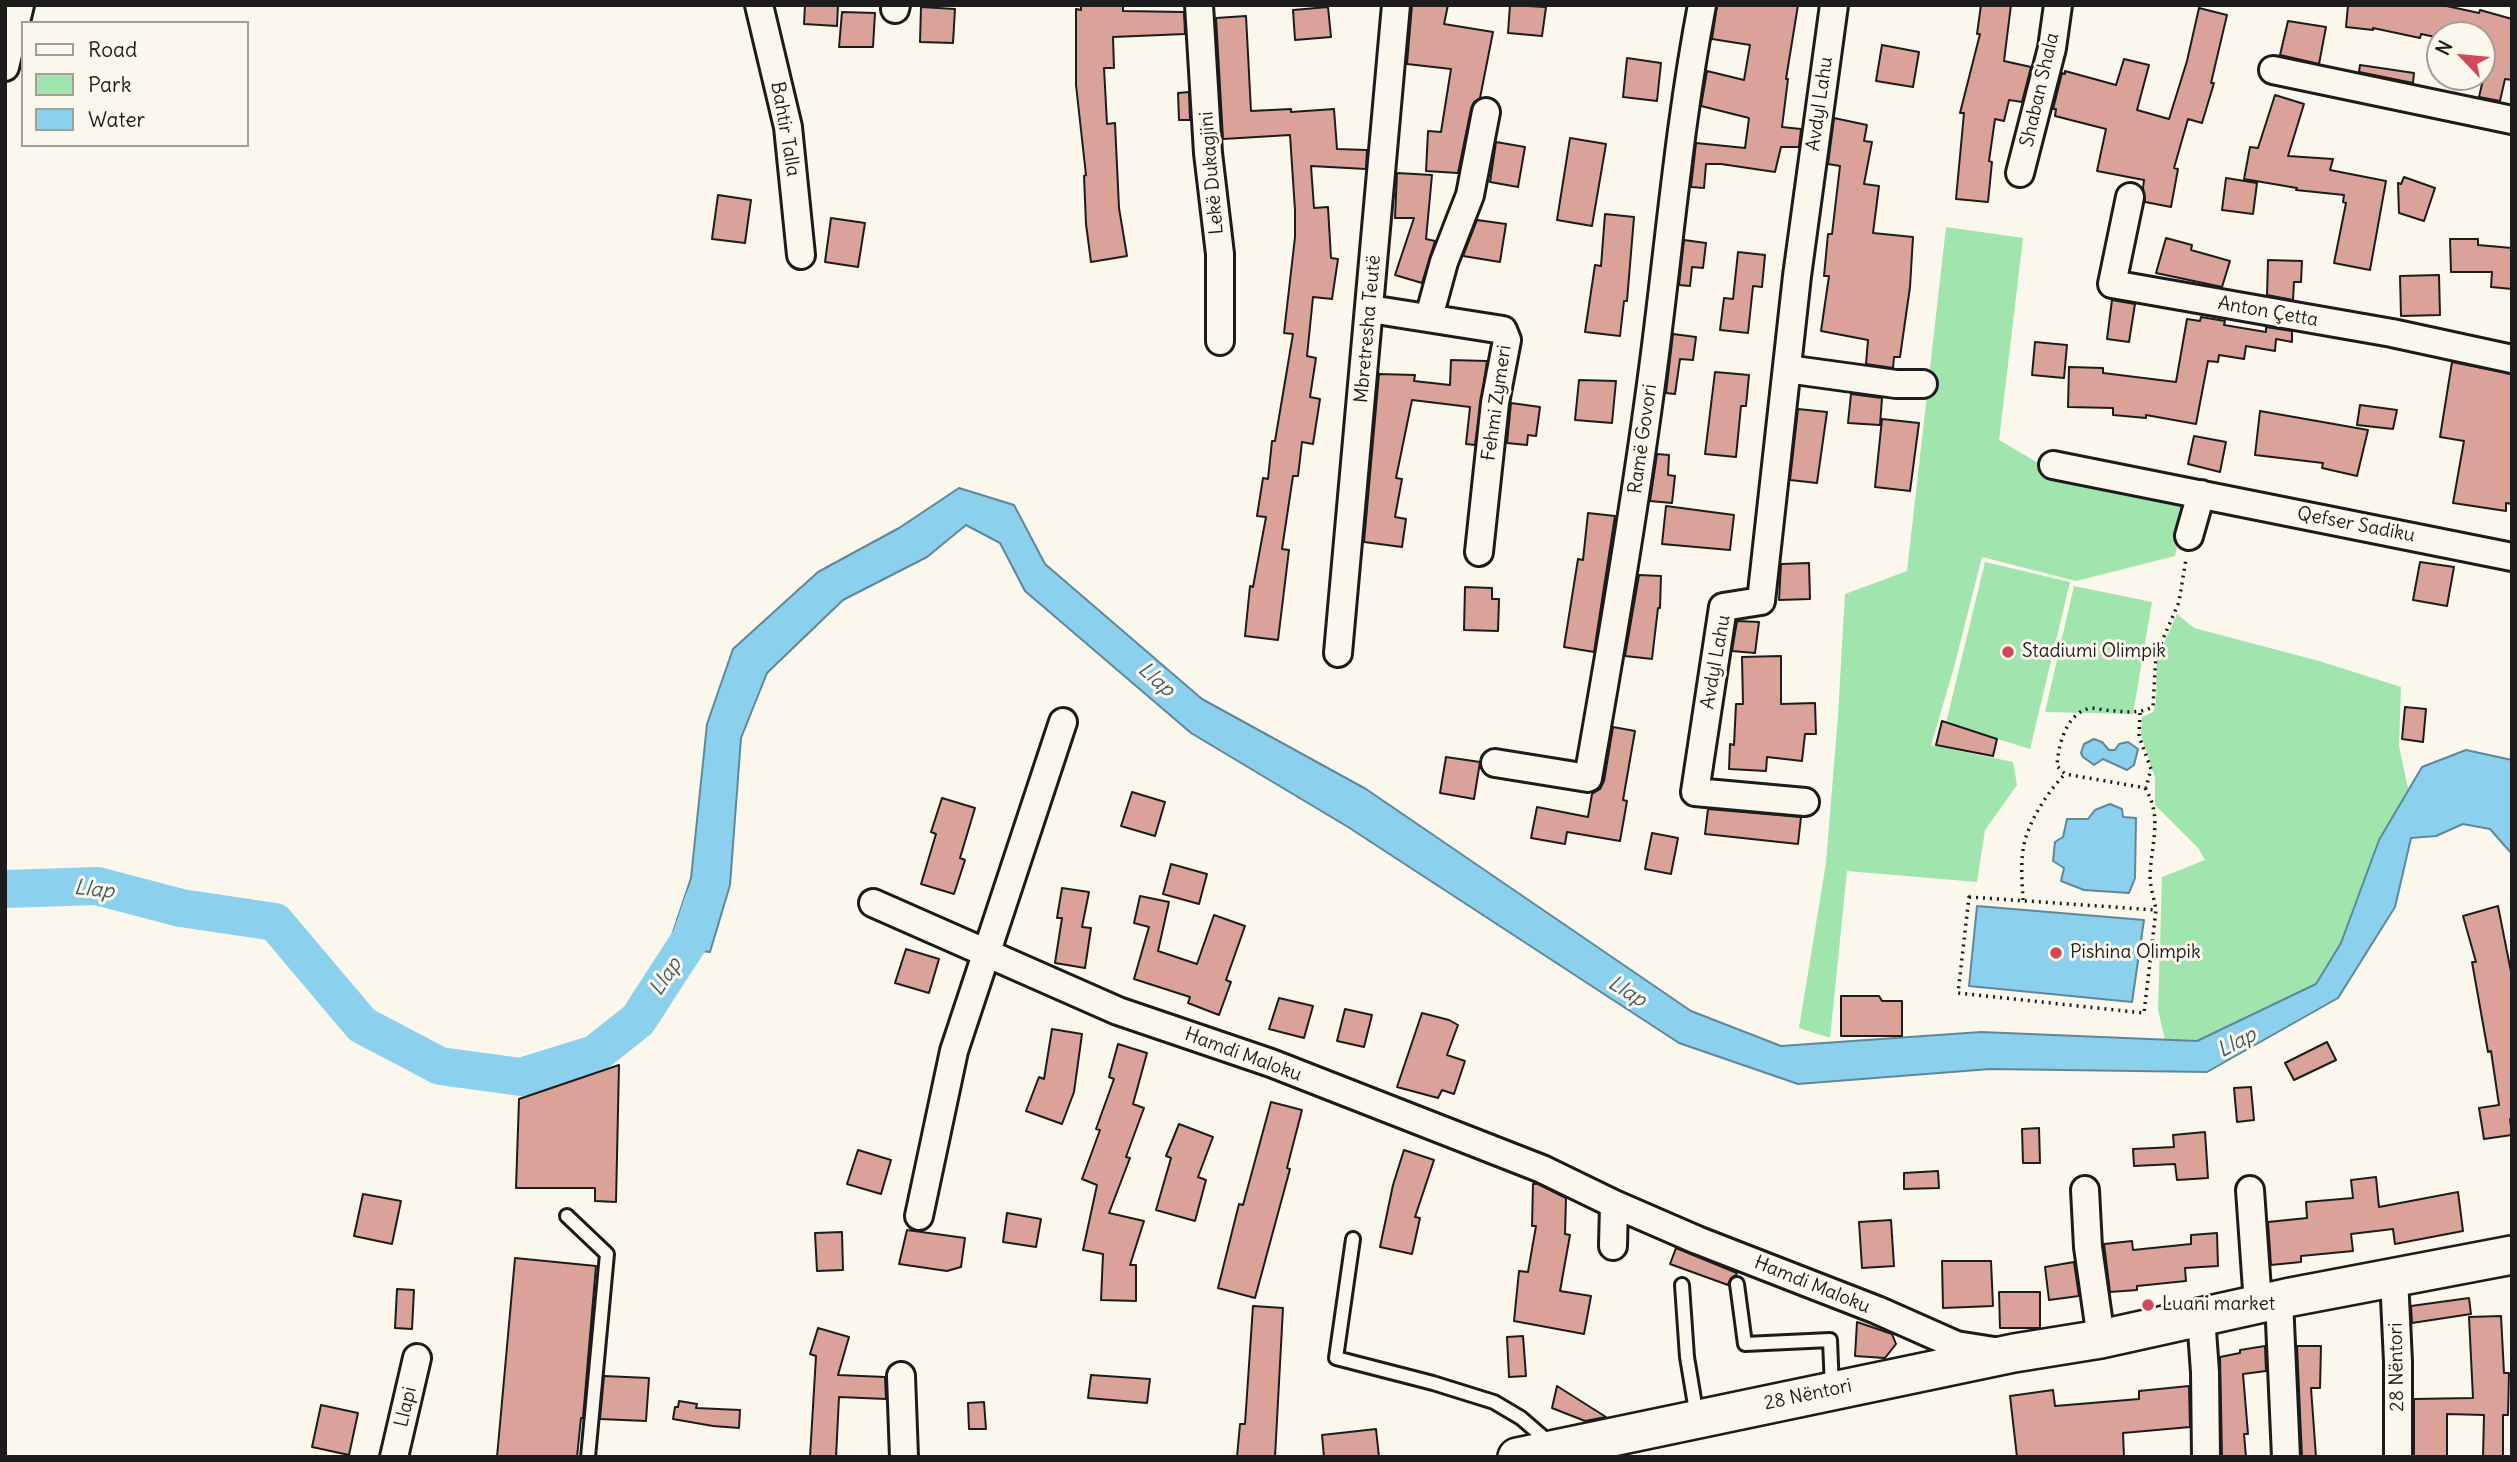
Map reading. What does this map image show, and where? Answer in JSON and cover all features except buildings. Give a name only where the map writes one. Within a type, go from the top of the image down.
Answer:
[{"type":"main road","name":"28 Nëntori","points":[[1517,1457],[2014,1353],[2101,1339],[2268,1302],[2512,1255]]},
{"type":"street","points":[[5,67],[20,5]]},
{"type":"street","name":"Bahtir Talla","points":[[759,5],[788,127],[801,255]]},
{"type":"street","name":"Lekë Dukagjini","points":[[1199,5],[1208,153],[1220,254],[1220,341]]},
{"type":"street","name":"Mbretresha Teutë","points":[[1338,653],[1396,5]]},
{"type":"street","name":"Ramë Govori","points":[[1495,763],[1588,778],[1615,628],[1653,369],[1690,68],[1702,5]]},
{"type":"street","name":"Avdyl Lahu","points":[[1805,802],[1695,792],[1723,607],[1761,601],[1799,263],[1834,5]]},
{"type":"street","name":"Shaban Shala","points":[[2020,173],[2052,48],[2058,5]]},
{"type":"street","points":[[2273,70],[2512,120]]},
{"type":"street","points":[[1429,317],[1444,262],[1470,195],[1486,112]]},
{"type":"street","name":"Anton Çetta","points":[[2130,197],[2112,284],[2392,333],[2512,359]]},
{"type":"street","name":"Fehmi Zymeri","points":[[1370,309],[1503,330],[1507,340],[1495,403],[1479,552]]},
{"type":"street","points":[[1787,369],[1895,384],[1923,384]]},
{"type":"street","name":"Qefser Sadiku","points":[[2053,464],[2512,557]]},
{"type":"street","points":[[2189,536],[2201,494]]},
{"type":"street","points":[[919,1216],[954,1051],[1062,722]]},
{"type":"street","name":"Hamdi Maloku","points":[[873,903],[1118,1011],[1271,1063],[1542,1169],[1614,1204],[1956,1345],[2014,1353]]},
{"type":"street","points":[[2085,1190],[2088,1247],[2101,1339]]},
{"type":"street","points":[[2250,1190],[2268,1302],[2286,1457]]},
{"type":"street","points":[[1613,1246],[1614,1204]]},
{"type":"street","name":"28 Nëntori","points":[[2394,1277],[2398,1362],[2398,1457]]},
{"type":"street","points":[[2201,1317],[2206,1457]]},
{"type":"street","name":"Llapi","points":[[394,1457],[417,1358]]},
{"type":"street","points":[[901,1376],[904,1457]]},
{"type":"lane","points":[[567,1216],[607,1254],[588,1457]]},
{"type":"lane","points":[[1353,1239],[1336,1358],[1494,1402],[1521,1418],[1551,1444],[1560,1448]]},
{"type":"lane","points":[[1737,1284],[1745,1344],[1830,1340],[1832,1390]]},
{"type":"lane","points":[[1682,1285],[1687,1357],[1697,1418]]},
{"type":"path","points":[[2146,788],[2065,774],[2057,766],[2058,751],[2073,718],[2088,708],[2140,713],[2153,707],[2155,655],[2179,602],[2189,536]]},
{"type":"path","points":[[2140,713],[2139,736],[2151,769],[2146,788],[2154,807],[2156,833],[2150,878],[2156,910],[2144,1013],[1958,993],[1969,897],[2156,910]]},
{"type":"path","points":[[2023,900],[2025,840],[2050,791],[2065,774]]},
{"type":"green space","points":[[1946,227],[2023,238],[1999,440],[2050,470],[2187,499],[2175,556],[2076,581],[1982,557],[1931,745],[2013,762],[2017,785],[1985,830],[1977,882],[1847,871],[1830,1038],[1799,1028],[1826,863],[1845,594],[1907,571]]},
{"type":"green space","name":"Stadiumi Olimpik","points":[[1985,562],[2070,582],[2030,749],[1946,723]]},
{"type":"green space","points":[[2074,586],[2152,602],[2133,714],[2045,712]]},
{"type":"green space","points":[[2177,614],[2194,628],[2319,661],[2401,687],[2399,746],[2409,793],[2327,988],[2204,1054],[2168,1052],[2158,1010],[2162,877],[2205,860],[2199,849],[2155,805],[2155,778],[2141,735],[2142,717],[2153,712],[2156,702],[2157,659]]},
{"type":"water","points":[[959,488],[1014,505],[1045,564],[1202,699],[1366,789],[1691,1011],[1781,1046],[1981,1032],[2197,1041],[2316,984],[2341,943],[2379,840],[2422,767],[2466,750],[2512,760],[2512,854],[2490,829],[2463,824],[2436,836],[2411,838],[2395,907],[2338,998],[2207,1072],[1990,1069],[1798,1084],[1679,1043],[1348,827],[1191,733],[1025,591],[1000,543],[966,525],[927,557],[843,600],[767,673],[741,738],[730,885],[710,952],[668,947],[691,878],[707,724],[733,649],[818,572],[899,528]]},
{"type":"water","points":[[2094,739],[2102,742],[2109,750],[2115,750],[2119,744],[2128,742],[2138,749],[2134,765],[2127,770],[2103,759],[2094,765],[2081,753],[2084,744]]},
{"type":"water","points":[[2110,804],[2122,809],[2123,817],[2136,818],[2135,878],[2129,893],[2084,890],[2061,881],[2064,868],[2053,861],[2055,842],[2063,837],[2067,819],[2088,819],[2095,810]]},
{"type":"water","name":"Pishina Olimpik","points":[[1977,906],[2144,920],[2132,1002],[1969,986]]},
{"type":"waterway","name":"Llap","points":[[5,889],[97,886],[181,908],[275,922],[362,1025],[440,1066],[521,1077],[595,1054],[638,1020],[691,938],[704,900]]},
{"type":"place","name":"Stadiumi Olimpik","points":[[2008,652]]},
{"type":"place","name":"Pishina Olimpik","points":[[2056,953]]},
{"type":"place","name":"Luani market","points":[[2148,1305]]}]
